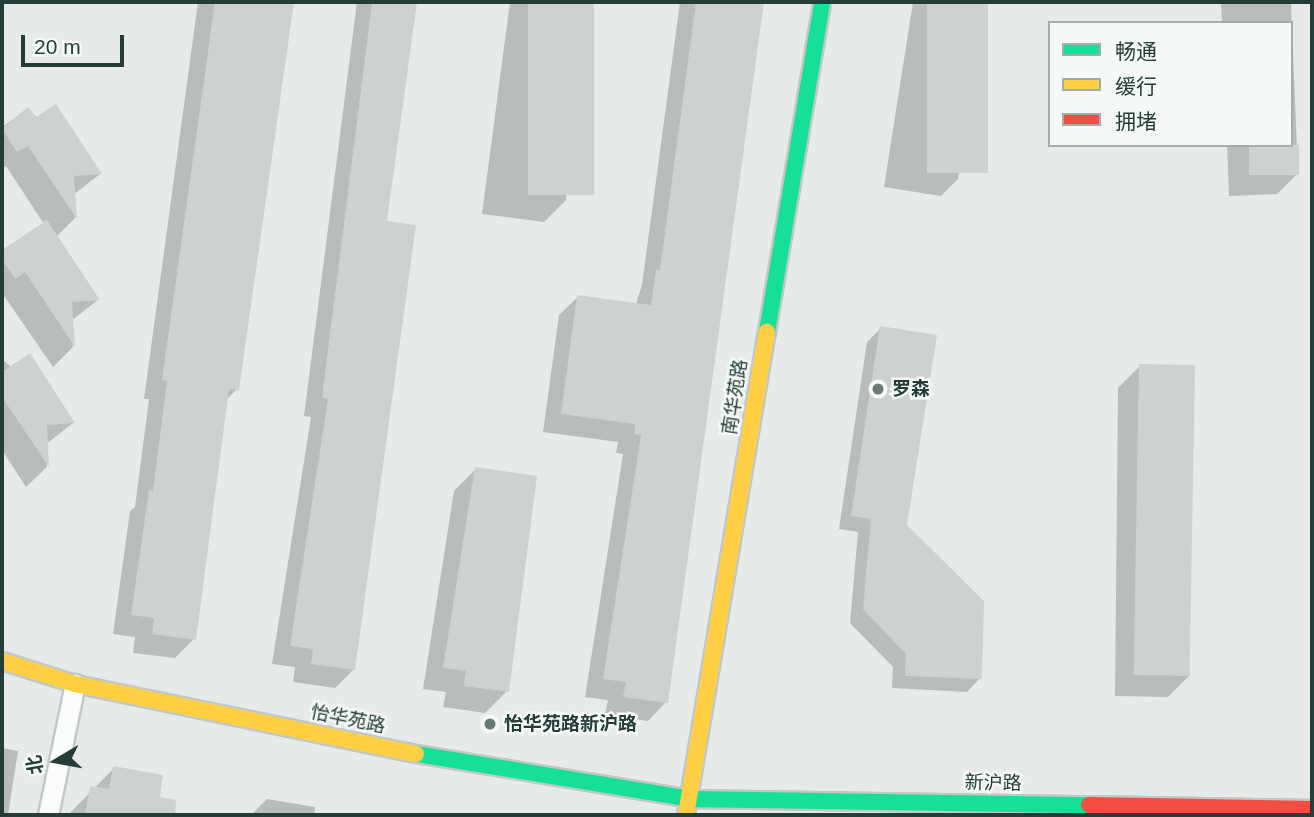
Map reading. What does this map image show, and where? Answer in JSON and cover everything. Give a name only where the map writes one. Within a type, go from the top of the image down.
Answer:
[{"type":"street","name":"南华苑路","points":[[688,807],[822,2]]},
{"type":"street","name":"怡华苑路","points":[[2,661],[75,684],[482,768],[688,807]]},
{"type":"street","name":"新沪路","points":[[688,807],[1312,809]]},
{"type":"lane","points":[[48,815],[75,684]]},
{"type":"building","points":[[215,2],[294,2],[239,390],[229,389],[196,640],[152,634],[154,618],[131,615],[149,490],[153,491],[167,381],[162,380]]},
{"type":"building","points":[[372,2],[417,2],[387,221],[416,225],[355,670],[311,664],[313,649],[290,646],[328,399],[322,398]]},
{"type":"building","points":[[528,2],[594,2],[594,195],[528,195]]},
{"type":"building","points":[[696,2],[764,2],[668,703],[623,697],[626,682],[603,679],[641,435],[634,434],[635,424],[561,414],[577,295],[651,305],[656,270],[660,270]]},
{"type":"building","points":[[927,2],[988,2],[988,173],[927,173]]},
{"type":"building","points":[[56,104],[102,174],[74,176],[77,219],[28,146],[17,152],[2,129],[28,107],[36,117]]},
{"type":"building","points":[[1299,145],[1299,175],[1249,175],[1249,147]]},
{"type":"building","points":[[47,220],[100,300],[72,302],[75,347],[25,272],[15,279],[2,259],[2,250]]},
{"type":"building","points":[[880,326],[937,335],[907,525],[984,601],[982,679],[905,676],[906,654],[863,609],[871,519],[851,516]]},
{"type":"building","points":[[30,353],[75,423],[47,425],[49,467],[2,397],[2,372]]},
{"type":"building","points":[[1139,364],[1195,365],[1190,676],[1134,675]]},
{"type":"building","points":[[475,467],[537,476],[509,692],[464,686],[466,671],[443,668]]},
{"type":"building","points":[[113,766],[163,775],[160,797],[176,800],[175,815],[85,815],[90,786],[109,789]]},
{"type":"traffic: fast","points":[[767,332],[822,2]]},
{"type":"traffic: fast","points":[[416,754],[690,799],[1089,805]]},
{"type":"traffic: slow","points":[[686,815],[767,332]]},
{"type":"traffic: slow","points":[[2,661],[75,684],[416,754]]},
{"type":"traffic: jam","points":[[1089,805],[1312,809]]},
{"type":"place","name":"罗森","points":[[878,389]]},
{"type":"place","name":"怡华苑路新沪路","points":[[490,724]]}]
